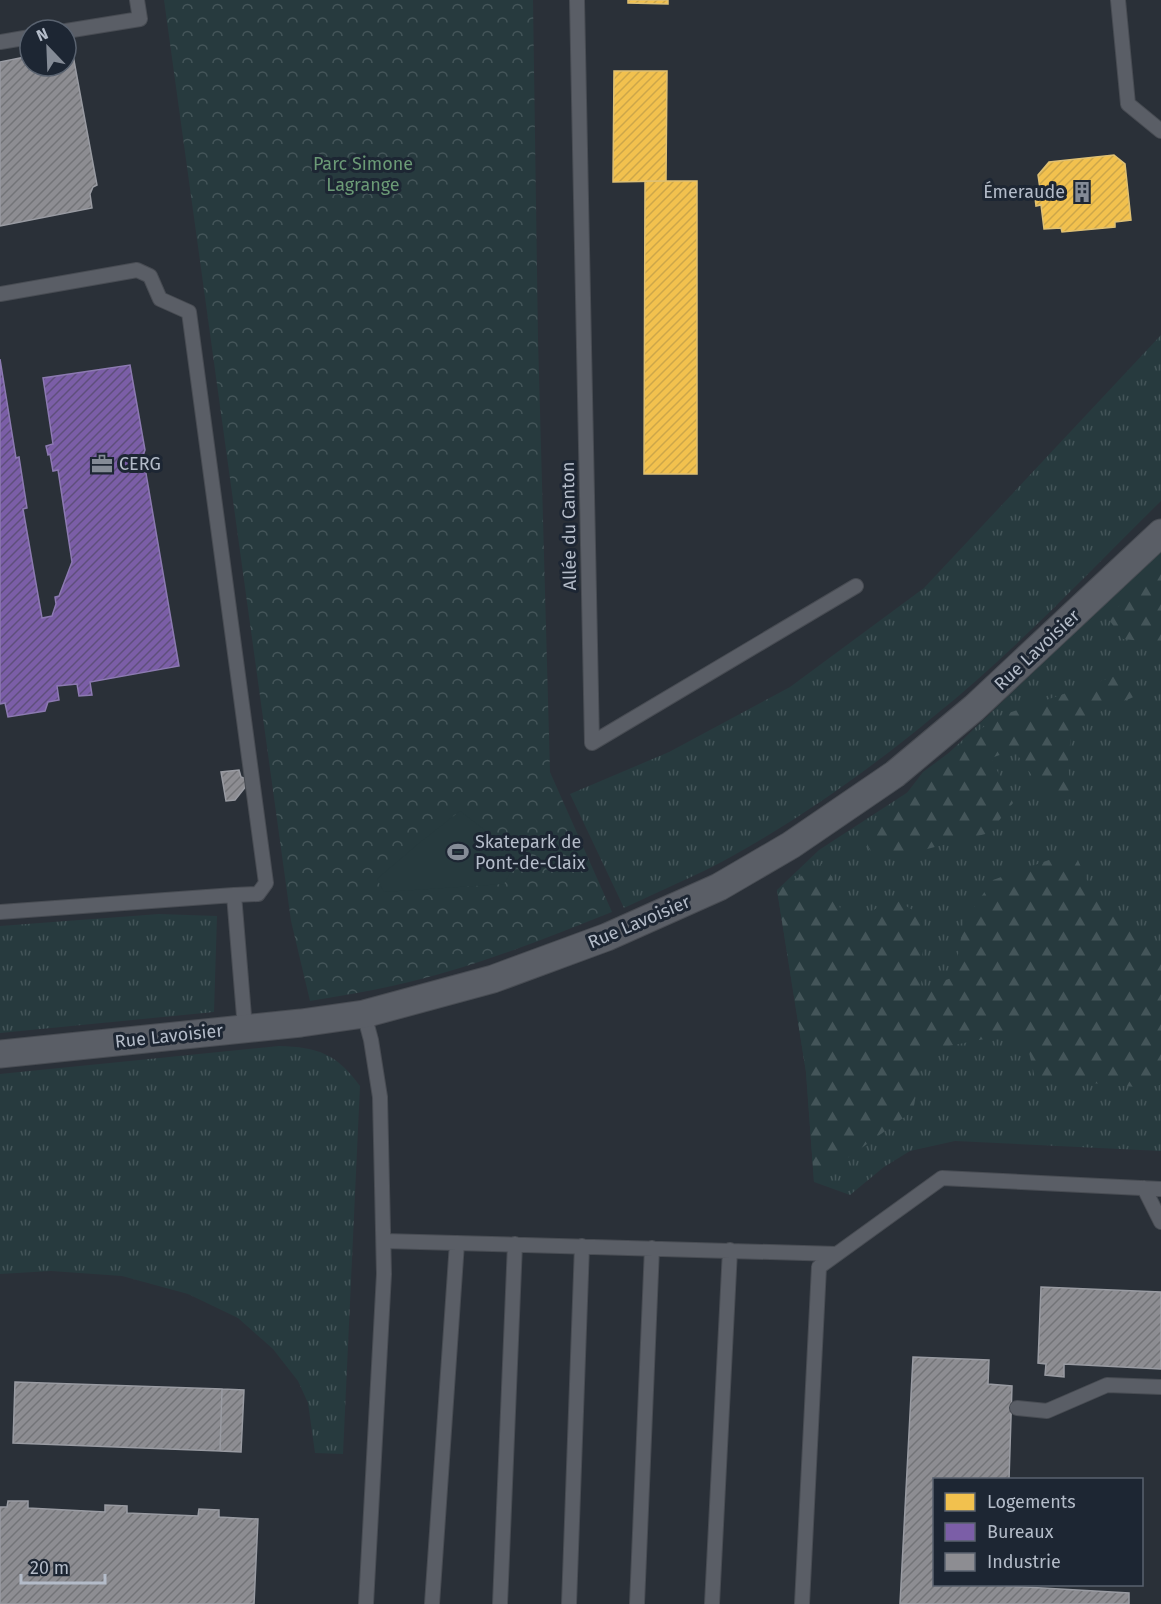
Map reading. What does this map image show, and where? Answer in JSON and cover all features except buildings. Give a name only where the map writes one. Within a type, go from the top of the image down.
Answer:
[{"type":"street","name":"Rue Lavoisier","points":[[0,1054],[364,1014],[493,979],[607,938],[719,887],[791,845],[895,774],[965,716],[1050,639],[1161,533]]},
{"type":"lane","points":[[78,29],[140,19],[137,0]]},
{"type":"lane","name":"Allée du Canton","points":[[577,0],[592,743],[856,586]]},
{"type":"lane","points":[[1118,0],[1128,104],[1161,131]]},
{"type":"lane","points":[[0,42],[18,39]]},
{"type":"lane","points":[[0,294],[137,270],[150,276],[160,299],[189,312],[266,883],[258,894],[0,912]]},
{"type":"lane","points":[[234,896],[245,1028]]},
{"type":"lane","points":[[364,1014],[371,1040],[380,1097],[384,1241],[366,1604]]},
{"type":"lane","points":[[802,1604],[819,1267],[942,1178],[1161,1190]]},
{"type":"lane","points":[[1144,1188],[1161,1222]]},
{"type":"lane","points":[[384,1241],[837,1254]]},
{"type":"lane","points":[[432,1604],[457,1243]]},
{"type":"lane","points":[[500,1604],[515,1244]]},
{"type":"lane","points":[[569,1604],[582,1246]]},
{"type":"lane","points":[[637,1604],[652,1248]]},
{"type":"lane","points":[[712,1604],[730,1251]]},
{"type":"lane","points":[[1017,1408],[1047,1411],[1107,1385],[1161,1387]]},
{"type":"green space","name":"Parc Simone Lagrange","points":[[164,0],[533,0],[538,339],[550,772],[612,912],[476,963],[392,986],[310,1001],[291,921]]},
{"type":"green space","points":[[1161,335],[1161,501],[1050,612],[992,666],[880,759],[824,800],[766,837],[706,870],[624,908],[570,794],[669,752],[790,687],[924,588]]},
{"type":"green space","points":[[1161,550],[1161,1151],[955,1141],[910,1151],[884,1167],[850,1195],[814,1182],[806,1072],[777,890],[819,850],[908,792]]},
{"type":"green space","points":[[1161,566],[1161,643],[1123,639],[1107,617]]},
{"type":"green space","points":[[1118,675],[1138,695],[1072,724],[1068,764],[1071,792],[1043,791],[1014,750],[991,758],[1013,803],[989,833],[900,856],[873,856],[867,845],[923,772],[997,717]]},
{"type":"green space","name":"Skatepark de Pont-de-Claix","points":[[460,811],[517,860],[504,884],[384,892],[377,879]]},
{"type":"green space","points":[[1074,851],[1091,890],[1144,944],[1161,952],[1161,1085],[1136,1087],[1035,1078],[1024,1031],[924,1051],[913,1111],[814,1182],[806,1072],[777,890],[827,861],[841,912],[864,916],[893,898],[924,917],[921,989],[954,977],[964,921],[993,880]]},
{"type":"green space","points":[[159,914],[217,916],[214,1012],[0,1033],[0,926]]},
{"type":"green space","points":[[279,1046],[305,1048],[326,1054],[343,1066],[360,1086],[343,1454],[315,1453],[308,1403],[298,1381],[273,1349],[238,1318],[188,1294],[122,1276],[51,1271],[0,1274],[0,1074]]},
{"type":"place","name":"Émeraude","points":[[1082,192]]},
{"type":"place","name":"CERG","points":[[102,464]]},
{"type":"place","name":"Skatepark de Pont-de-Claix","points":[[458,852]]}]
